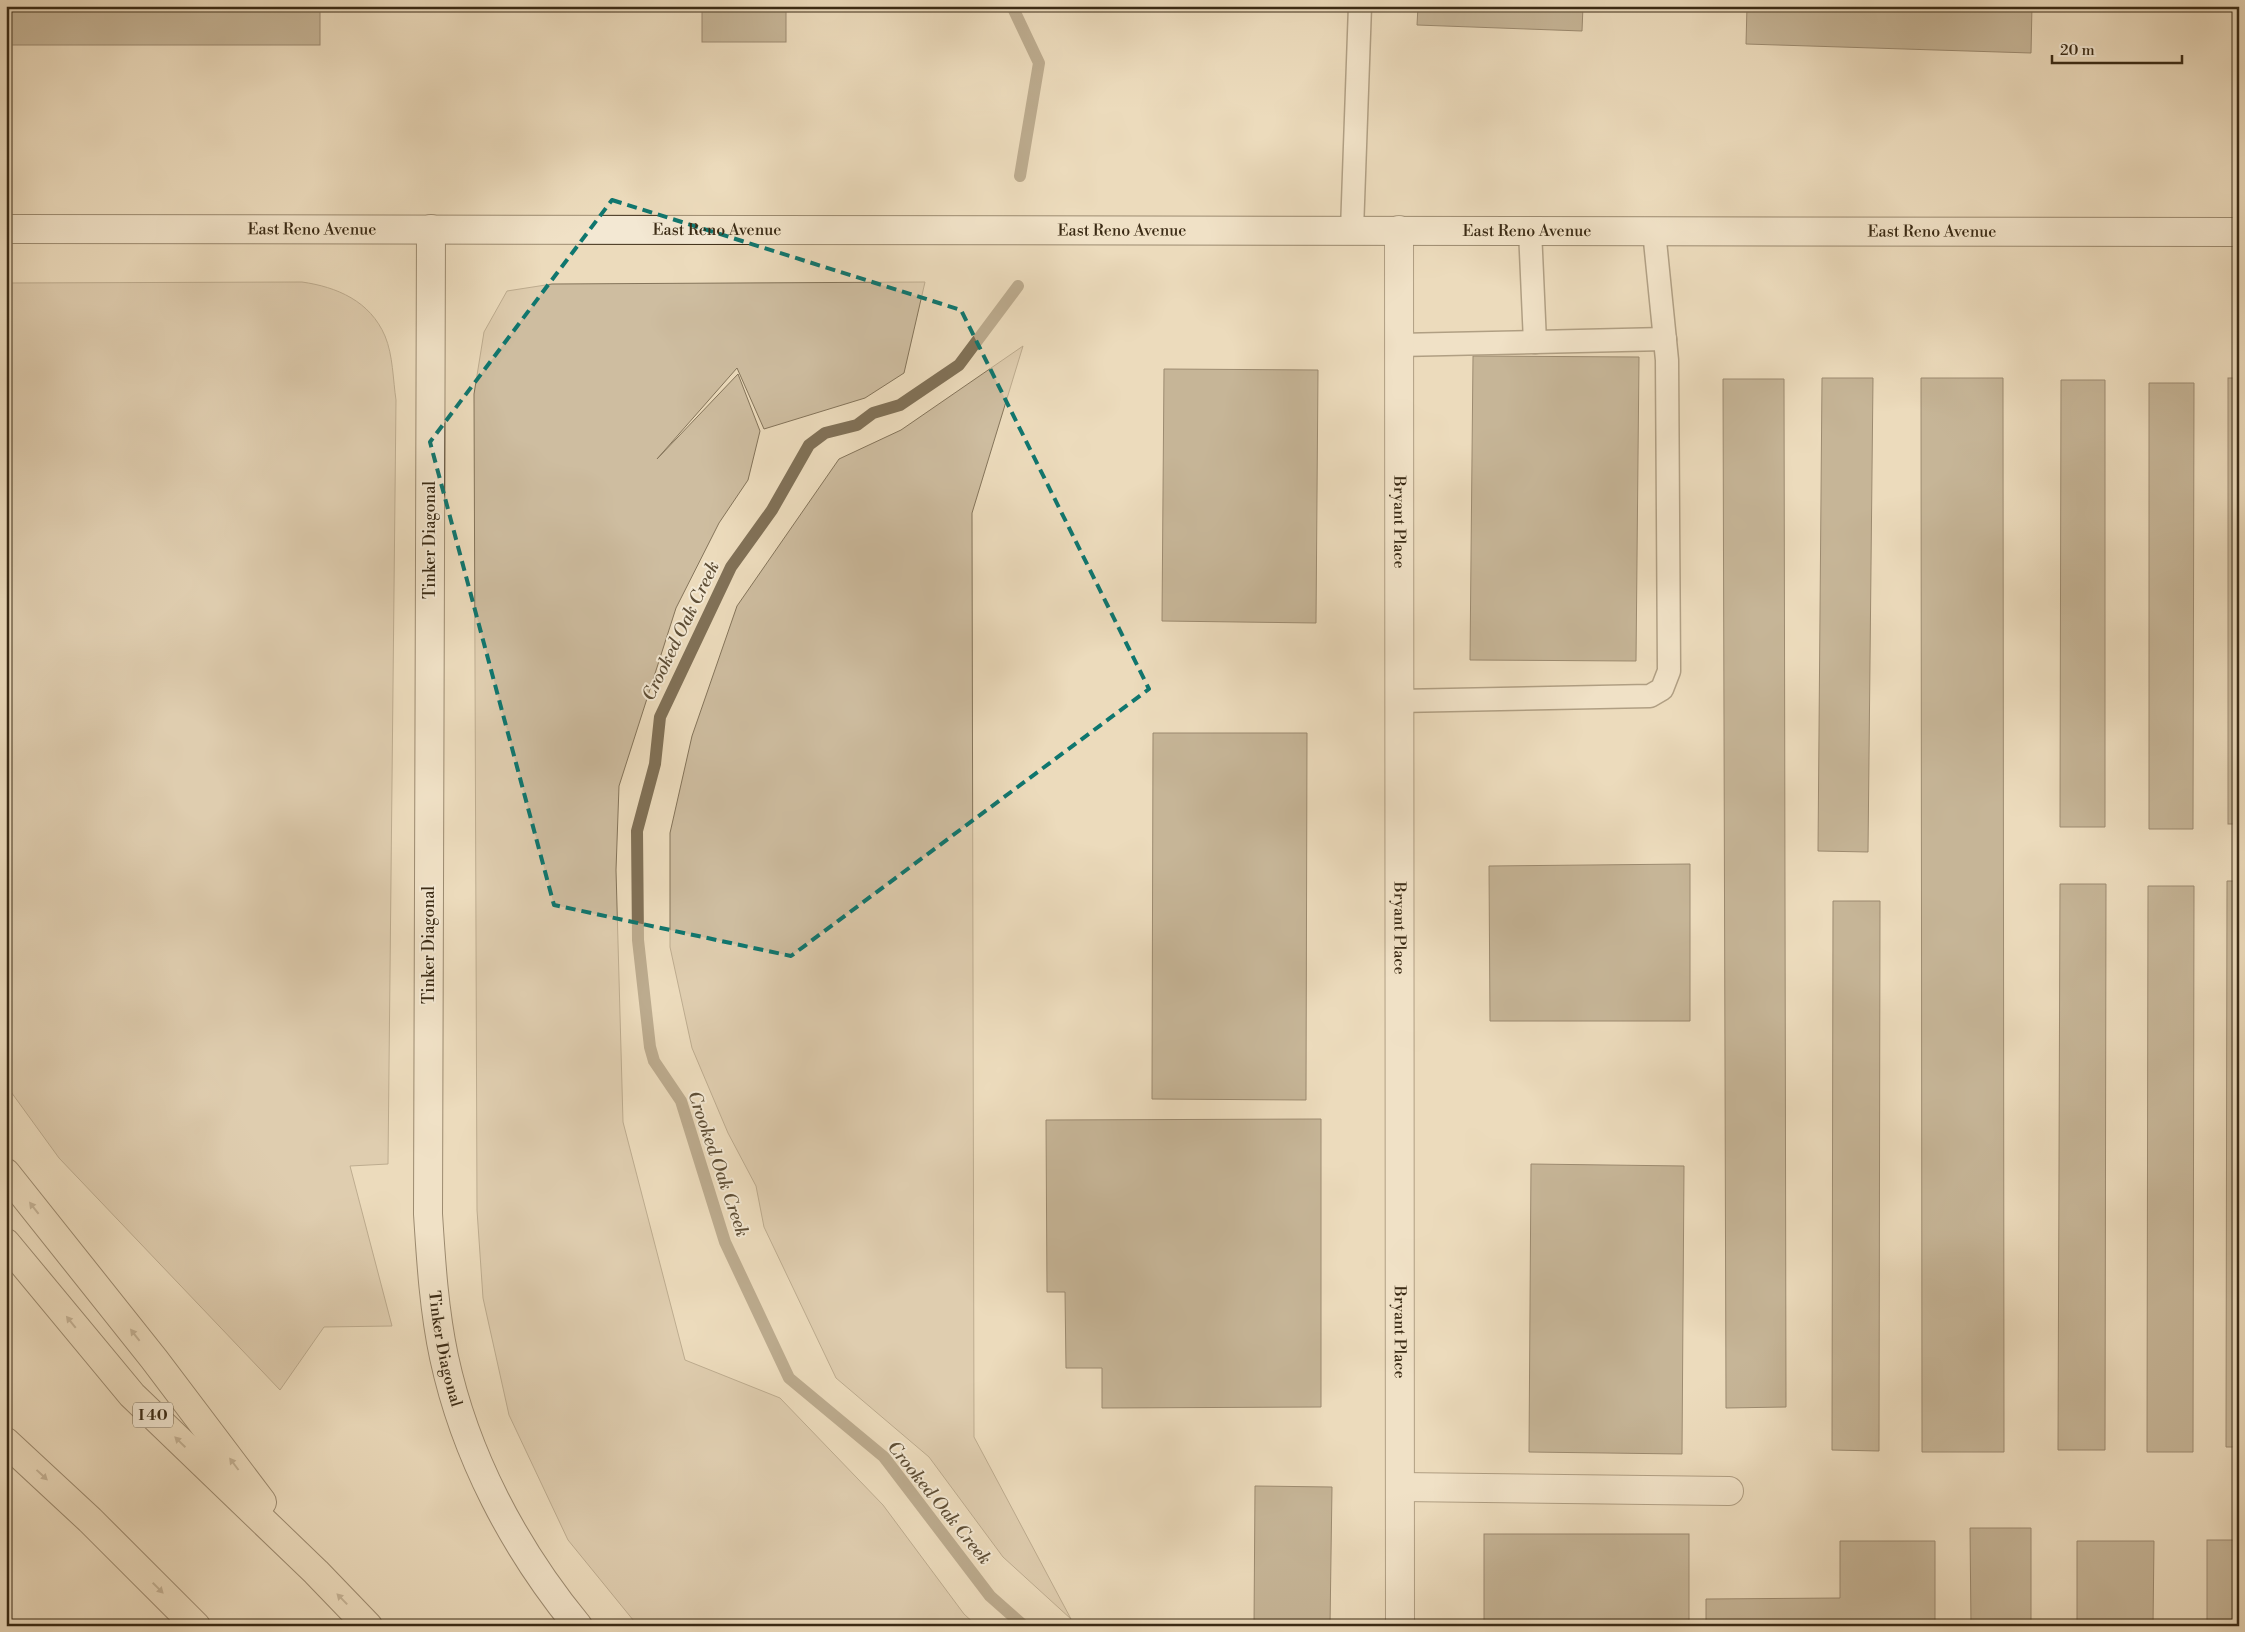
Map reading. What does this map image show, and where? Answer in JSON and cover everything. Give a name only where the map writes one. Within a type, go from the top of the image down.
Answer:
[{"type":"highway","points":[[6,1173],[154,1359],[316,1572]]},
{"type":"highway","name":"I 40","points":[[6,1243],[132,1395],[316,1572],[368,1626]]},
{"type":"highway","points":[[6,1442],[90,1520],[196,1626]]},
{"type":"street","name":"East Reno Avenue","points":[[6,229],[431,228],[2239,232]]},
{"type":"street","name":"Tinker Diagonal","points":[[431,228],[428,1214],[430,1257],[444,1356],[467,1434],[504,1517],[529,1560],[578,1626]]},
{"type":"street","name":"Bryant Place","points":[[1399,230],[1400,1626]]},
{"type":"street","points":[[1401,1487],[1729,1491]]},
{"type":"lane","points":[[1352,230],[1360,6]]},
{"type":"lane","points":[[1530,230],[1535,342]]},
{"type":"lane","points":[[1399,701],[1650,696],[1662,688],[1669,671],[1667,360],[1654,231]]},
{"type":"lane","points":[[1399,345],[1665,339]]},
{"type":"highlighted area","points":[[612,200],[961,310],[1149,689],[791,956],[554,905],[430,442]]},
{"type":"shaded area","points":[[302,282],[328,288],[351,298],[371,314],[379,324],[388,343],[396,400],[388,1164],[350,1166],[392,1326],[324,1327],[280,1390],[59,1158],[6,1085],[6,283]]},
{"type":"shaded area","points":[[925,282],[904,373],[865,398],[764,429],[737,368],[657,459],[738,374],[760,431],[748,480],[719,523],[676,608],[619,786],[616,870],[623,1122],[685,1360],[780,1398],[883,1505],[964,1614],[977,1626],[638,1626],[568,1540],[509,1415],[483,1298],[477,1210],[474,394],[484,332],[507,291],[552,284]]},
{"type":"shaded area","points":[[1023,346],[972,513],[974,1437],[1071,1619],[1003,1557],[929,1457],[836,1378],[764,1227],[756,1186],[728,1133],[692,1048],[670,947],[670,833],[692,736],[737,606],[839,459],[901,430]]},
{"type":"building","points":[[6,6],[320,6],[320,45],[6,45]]},
{"type":"building","points":[[702,6],[786,6],[786,42],[702,42]]},
{"type":"building","points":[[1418,6],[1583,6],[1582,31],[1417,25]]},
{"type":"building","points":[[1747,6],[2032,6],[2031,53],[1746,44]]},
{"type":"building","points":[[1473,356],[1639,357],[1636,661],[1470,660]]},
{"type":"building","points":[[1164,369],[1318,370],[1316,623],[1162,621]]},
{"type":"building","points":[[1822,378],[1873,378],[1868,852],[1818,851]]},
{"type":"building","points":[[1921,378],[2003,378],[2004,1452],[1922,1452]]},
{"type":"building","points":[[2228,378],[2239,378],[2239,824],[2228,824]]},
{"type":"building","points":[[1723,379],[1784,379],[1786,1407],[1726,1408]]},
{"type":"building","points":[[2061,380],[2105,380],[2105,827],[2060,827]]},
{"type":"building","points":[[2149,383],[2194,383],[2193,829],[2149,829]]},
{"type":"building","points":[[1153,733],[1307,733],[1306,1100],[1152,1099]]},
{"type":"building","points":[[1690,864],[1690,1021],[1490,1021],[1489,866]]},
{"type":"building","points":[[2227,881],[2239,881],[2239,1447],[2226,1447]]},
{"type":"building","points":[[2060,884],[2106,884],[2105,1450],[2058,1450]]},
{"type":"building","points":[[2148,886],[2194,886],[2193,1452],[2147,1452]]},
{"type":"building","points":[[1833,901],[1880,901],[1879,1451],[1832,1450]]},
{"type":"building","points":[[1321,1119],[1321,1407],[1102,1408],[1102,1368],[1066,1368],[1065,1292],[1047,1292],[1046,1120]]},
{"type":"building","points":[[1531,1164],[1684,1166],[1682,1454],[1529,1452]]},
{"type":"building","points":[[1255,1486],[1332,1487],[1330,1626],[1254,1626]]},
{"type":"building","points":[[1970,1528],[2031,1528],[2031,1626],[1971,1626]]},
{"type":"building","points":[[1484,1534],[1689,1534],[1689,1626],[1484,1626]]},
{"type":"building","points":[[2207,1540],[2239,1540],[2239,1626],[2207,1626]]},
{"type":"building","points":[[1840,1541],[1935,1541],[1935,1626],[1706,1626],[1706,1599],[1840,1598]]},
{"type":"building","points":[[2077,1541],[2154,1541],[2153,1626],[2077,1626]]},
{"type":"waterway","name":"Crooked Oak Creek","points":[[1012,6],[1039,63],[1020,176]]},
{"type":"waterway","name":"Crooked Oak Creek","points":[[1018,286],[959,365],[900,405],[873,413],[857,425],[825,433],[809,445],[772,510],[731,567],[660,717],[655,764],[637,831],[638,940],[650,1047],[654,1061],[681,1101],[725,1242],[789,1378],[884,1457],[990,1596],[1024,1626]]}]
